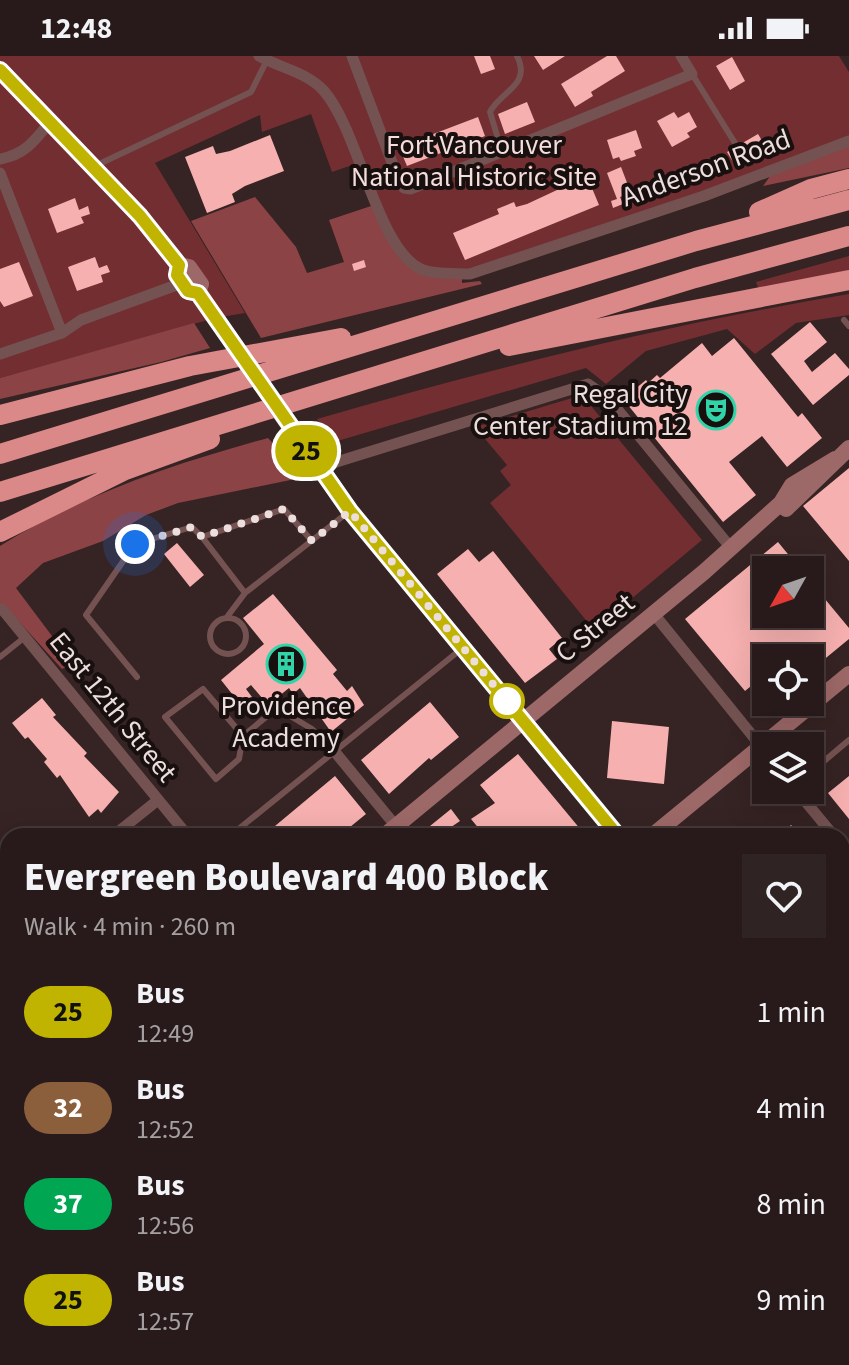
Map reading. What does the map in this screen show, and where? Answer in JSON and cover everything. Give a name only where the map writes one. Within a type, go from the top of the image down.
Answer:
[{"type":"highway","points":[[696,241],[801,193],[849,179]]},
{"type":"highway","points":[[0,454],[696,241],[849,200]]},
{"type":"highway","points":[[0,492],[724,269],[849,236]]},
{"type":"highway","points":[[442,356],[560,338],[849,280]]},
{"type":"highway","points":[[6,413],[190,366],[439,319]]},
{"type":"highway","points":[[0,532],[125,470],[182,451],[305,398]]},
{"type":"street","points":[[352,56],[404,188],[411,189],[692,74],[681,56]]},
{"type":"street","name":"Anderson Road","points":[[263,58],[301,74],[322,89],[340,113],[394,241],[420,268],[440,272],[470,274],[704,196],[849,141]]},
{"type":"street","points":[[0,70],[153,231],[179,265],[189,267],[201,284],[198,293]]},
{"type":"street","points":[[0,159],[17,156],[49,123]]},
{"type":"street","points":[[0,173],[62,333]]},
{"type":"street","points":[[179,265],[177,275],[182,283],[188,291],[198,293],[312,461],[350,511],[611,828]]},
{"type":"street","points":[[0,354],[62,333],[81,320],[182,283]]},
{"type":"street","points":[[312,461],[588,384],[599,389],[731,548]]},
{"type":"street","name":"C Street","points":[[401,828],[523,721],[784,506],[849,448]]},
{"type":"street","name":"East 12th Street","points":[[2,609],[181,828]]},
{"type":"street","points":[[654,614],[752,735]]},
{"type":"street","points":[[782,732],[849,674]]},
{"type":"street","points":[[335,752],[391,828]]},
{"type":"street","points":[[662,828],[752,758]]},
{"type":"street","points":[[123,828],[158,800]]},
{"type":"street","points":[[808,804],[827,828]]},
{"type":"lane","points":[[502,152],[490,112],[518,84],[521,73],[517,56]]},
{"type":"lane","points":[[94,167],[251,92],[263,58]]},
{"type":"lane","points":[[692,74],[735,143]]},
{"type":"lane","points":[[202,537],[284,509],[312,541]]},
{"type":"lane","points":[[227,617],[238,620],[247,636],[242,647],[232,653],[215,648],[210,638],[212,626],[227,617],[245,593],[350,511]]},
{"type":"lane","points":[[137,677],[86,615],[135,544],[192,527],[245,593]]},
{"type":"lane","points":[[0,657],[25,637]]},
{"type":"lane","points":[[240,828],[463,647]]},
{"type":"lane","points":[[243,736],[203,689],[165,717],[216,779],[239,759],[243,736],[277,708],[312,729],[335,752]]},
{"type":"lane","points":[[824,761],[849,740]]},
{"type":"green space","name":"Fort Vancouver National Historic Site","points":[[0,56],[839,56],[849,72],[849,141],[470,274],[420,268],[394,241],[361,162],[332,172],[311,114],[262,132],[260,115],[155,163],[245,313],[215,318],[0,378]]},
{"type":"green space","points":[[849,256],[849,270],[759,290],[756,282]]},
{"type":"green space","points":[[849,294],[849,315],[796,323],[755,354],[727,329],[646,351],[606,384],[586,368],[334,442],[317,419],[582,349],[715,319]]},
{"type":"green space","points":[[582,395],[702,540],[594,630],[490,503],[511,485],[500,471],[507,465],[475,427]]},
{"type":"shaded area","points":[[849,141],[849,168],[763,186],[776,168]]},
{"type":"shaded area","points":[[255,197],[296,247],[307,273],[344,262],[329,220],[377,204],[394,241],[419,268],[462,274],[462,283],[480,281],[482,284],[261,338],[191,221]]},
{"type":"shaded area","points":[[194,323],[210,348],[0,399],[0,378]]},
{"type":"shaded area","points":[[268,438],[305,477],[178,503],[146,515],[103,541],[43,563],[16,588],[73,664],[62,669],[3,604],[0,606],[0,546],[63,511],[130,482]]},
{"type":"building","points":[[474,56],[490,56],[495,69],[481,74]]},
{"type":"building","points":[[534,56],[565,56],[543,70]]},
{"type":"building","points":[[607,56],[616,56],[625,71],[591,92],[593,96],[575,107],[561,84]]},
{"type":"building","points":[[732,57],[745,81],[730,90],[716,66]]},
{"type":"building","points":[[527,102],[535,122],[505,134],[498,114]]},
{"type":"building","points":[[674,112],[678,118],[689,112],[697,127],[687,133],[690,137],[672,147],[657,121]]},
{"type":"building","points":[[478,117],[485,136],[407,166],[399,147]]},
{"type":"building","points":[[636,130],[642,148],[634,151],[636,156],[621,161],[619,157],[613,159],[607,140]]},
{"type":"building","points":[[758,134],[767,149],[736,167],[727,152]]},
{"type":"building","points":[[270,135],[284,171],[245,186],[232,194],[235,202],[207,213],[185,157],[213,146],[216,154],[230,151]]},
{"type":"building","points":[[621,167],[631,193],[620,197],[623,204],[613,208],[611,201],[617,199],[607,173]]},
{"type":"building","points":[[587,176],[599,205],[465,260],[453,233],[499,214],[497,209],[514,202],[516,207],[527,204]]},
{"type":"building","points":[[75,198],[79,210],[88,206],[90,214],[81,217],[84,223],[57,233],[48,209]]},
{"type":"building","points":[[95,257],[99,268],[107,265],[110,272],[101,275],[103,282],[77,291],[68,267]]},
{"type":"building","points":[[364,260],[366,267],[354,271],[352,264]]},
{"type":"building","points":[[19,262],[33,296],[4,307],[0,301],[0,269]]},
{"type":"building","points":[[810,322],[827,342],[804,361],[812,372],[835,353],[849,369],[849,375],[813,405],[771,354]]},
{"type":"building","points":[[734,338],[798,417],[802,413],[822,438],[787,467],[762,436],[729,462],[756,495],[723,522],[623,399],[646,380],[648,383],[657,375],[660,378],[702,343],[712,356]]},
{"type":"building","points":[[849,468],[849,561],[803,506]]},
{"type":"building","points":[[778,542],[790,556],[761,556]]},
{"type":"building","points":[[177,543],[204,575],[190,587],[164,554]]},
{"type":"building","points":[[468,549],[479,562],[493,551],[562,638],[549,649],[557,659],[525,683],[437,574]]},
{"type":"building","points":[[752,564],[752,628],[824,628],[824,598],[849,628],[849,639],[824,660],[824,644],[752,644],[752,685],[745,691],[685,619]]},
{"type":"building","name":"Providence Academy","points":[[273,594],[337,670],[333,674],[347,691],[352,686],[364,705],[331,732],[300,688],[293,694],[289,688],[268,705],[251,685],[246,689],[255,701],[244,709],[221,680],[264,644],[243,618]]},
{"type":"building","points":[[42,698],[56,715],[53,717],[87,753],[84,756],[119,792],[101,813],[98,809],[89,817],[60,775],[57,778],[44,762],[47,759],[12,723]]},
{"type":"building","points":[[430,702],[459,737],[431,760],[429,758],[389,794],[361,760]]},
{"type":"building","points":[[612,721],[669,727],[664,784],[607,778]]},
{"type":"building","points":[[518,754],[579,828],[478,828],[471,819],[495,803],[480,785]]},
{"type":"building","points":[[335,776],[366,814],[349,828],[273,828]]},
{"type":"building","points":[[849,776],[849,819],[828,793]]},
{"type":"building","points":[[451,809],[460,821],[450,828],[430,826]]},
{"type":"bus line","name":"25","points":[[0,70],[153,231],[179,265],[177,275],[182,283],[188,291],[198,293],[317,468],[350,511],[611,828]]},
{"type":"place","name":"Regal City Center Stadium 12","points":[[716,410]]},
{"type":"place","name":"Providence Academy","points":[[286,664]]},
{"type":"route","points":[[135,544],[192,527],[202,537],[231,524],[284,509],[312,541],[350,511],[507,701]]}]
